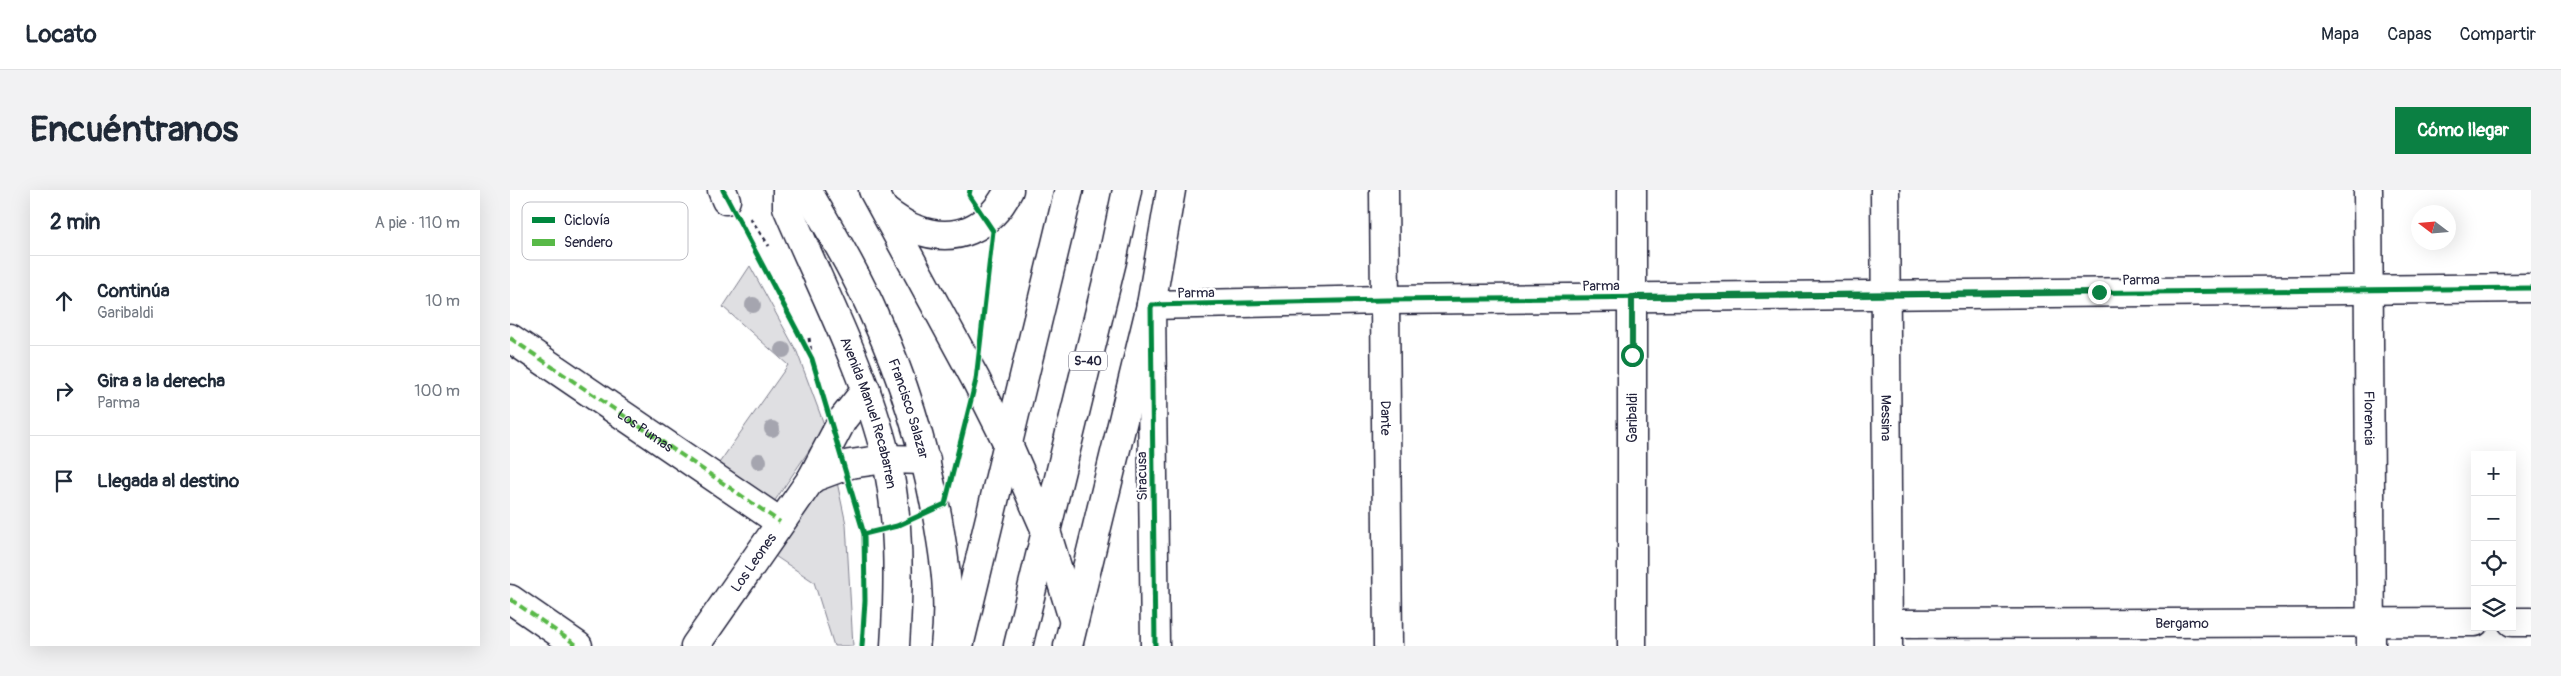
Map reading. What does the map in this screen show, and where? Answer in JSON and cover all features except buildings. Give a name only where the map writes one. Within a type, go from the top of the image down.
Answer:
[{"type":"street","name":"Avenida Manuel Recabarren","points":[[787,190],[787,207],[866,390],[886,459],[897,526],[898,607],[895,646]]},
{"type":"street","name":"Francisco Salazar","points":[[808,190],[875,316],[899,375],[926,460],[948,572],[945,646]]},
{"type":"street","points":[[878,200],[914,229],[940,236],[965,233],[987,220],[1001,206],[1009,190]]},
{"type":"street","points":[[959,646],[1069,190]]},
{"type":"street","name":"S-40","points":[[1018,646],[1110,270],[1127,190]]},
{"type":"street","points":[[1068,646],[1151,305],[1171,190]]},
{"type":"street","name":"Dante","points":[[1384,190],[1388,646]]},
{"type":"street","name":"Garibaldi","points":[[1632,190],[1632,646]]},
{"type":"street","name":"Messina","points":[[1885,190],[1884,294],[1888,635]]},
{"type":"street","name":"Florencia","points":[[2368,190],[2371,634]]},
{"type":"street","points":[[878,200],[976,380],[1008,444],[1046,531],[1074,619]]},
{"type":"street","name":"Parma","points":[[1151,305],[1386,300],[2531,288]]},
{"type":"street","name":"Siracusa","points":[[1151,305],[1156,646]]},
{"type":"street","name":"Los Pumas","points":[[510,338],[780,522]]},
{"type":"street","name":"Los Leones","points":[[695,646],[812,478],[843,419],[866,390]]},
{"type":"street","points":[[812,478],[850,464],[886,459],[926,460]]},
{"type":"street","points":[[510,599],[578,646]]},
{"type":"street","name":"Bergamo","points":[[1888,635],[2371,634],[2471,622]]},
{"type":"street","points":[[2516,622],[2531,622]]},
{"type":"path","points":[[803,342],[814,368]]},
{"type":"shaded area","points":[[750,266],[797,352],[825,427],[774,502],[717,466],[788,365],[723,307]]},
{"type":"shaded area","points":[[819,479],[837,482],[846,524],[853,646],[834,646],[814,582],[772,554]]},
{"type":"marked path","points":[[510,338],[780,522]]},
{"type":"marked path","points":[[510,599],[578,646]]},
{"type":"cycle path","points":[[723,190],[812,359],[864,534]]},
{"type":"cycle path","points":[[862,646],[865,601],[864,534],[897,526],[945,504],[976,380],[993,231],[969,195],[970,190]]},
{"type":"cycle path","points":[[1155,646],[1151,305],[1386,300],[2531,288]]},
{"type":"route","points":[[1632,355],[1632,297],[2099,292]]}]
